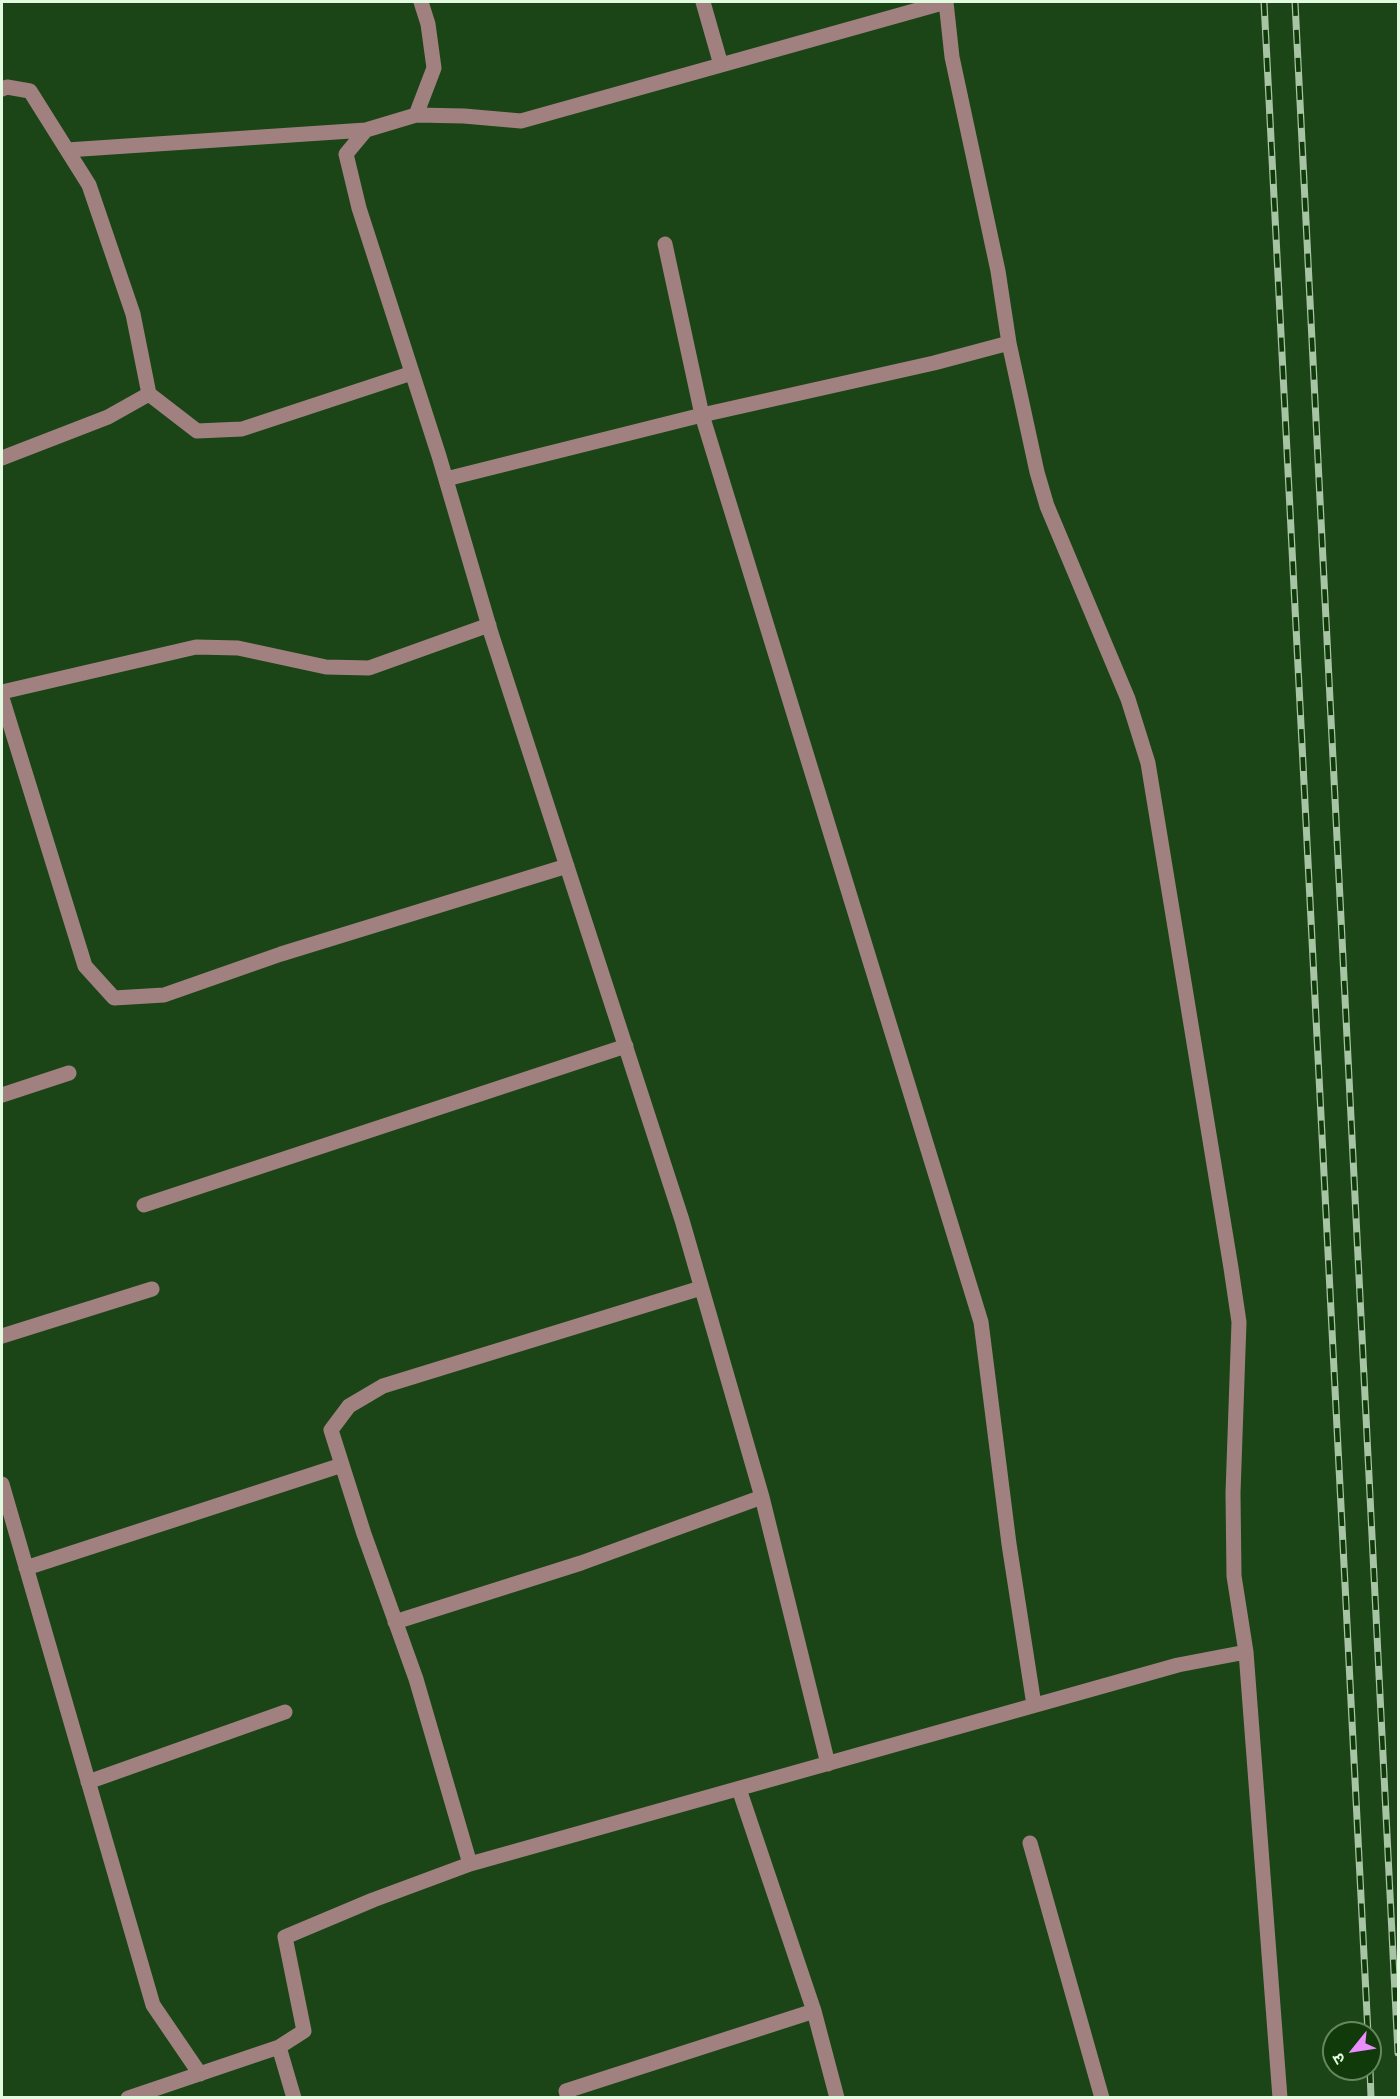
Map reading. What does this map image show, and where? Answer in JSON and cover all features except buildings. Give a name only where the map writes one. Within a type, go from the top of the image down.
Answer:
[{"type":"street","points":[[416,115],[434,68],[428,24],[421,2]]},
{"type":"street","points":[[703,2],[721,65]]},
{"type":"street","points":[[67,150],[366,130],[416,115],[520,121],[946,2],[952,57],[998,271],[1009,343],[1037,472],[1047,506],[1128,699],[1148,763],[1239,1322],[1233,1529],[1234,1576],[1246,1652],[1280,2097]]},
{"type":"street","points":[[2,89],[7,87],[30,91],[89,185],[129,303],[149,394],[197,431],[242,429],[412,373]]},
{"type":"street","points":[[366,130],[346,154],[359,208],[446,479],[489,626],[626,1046],[701,1288],[762,1497],[828,1764]]},
{"type":"street","points":[[665,244],[702,415],[981,1322],[1009,1544],[1034,1705]]},
{"type":"street","points":[[446,479],[702,415],[934,363],[1009,343]]},
{"type":"street","points":[[2,458],[108,417],[149,394]]},
{"type":"street","points":[[2,692],[196,647],[238,648],[326,666],[369,669],[489,626]]},
{"type":"street","points":[[2,698],[85,966],[114,998],[164,996],[281,954],[567,866]]},
{"type":"street","points":[[144,1205],[626,1046]]},
{"type":"street","points":[[2,1095],[69,1073]]},
{"type":"street","points":[[470,1864],[416,1679],[331,1430],[349,1406],[383,1386],[701,1288]]},
{"type":"street","points":[[2,1336],[152,1289]]},
{"type":"street","points":[[26,1568],[342,1465]]},
{"type":"street","points":[[2,1484],[153,2005],[200,2074]]},
{"type":"street","points":[[395,1622],[581,1563],[762,1497]]},
{"type":"street","points":[[128,2097],[279,2047],[304,2031],[285,1937],[373,1900],[470,1864],[1178,1665],[1246,1652]]},
{"type":"street","points":[[88,1782],[285,1712]]},
{"type":"street","points":[[739,1789],[814,2011],[837,2097]]},
{"type":"street","points":[[1030,1843],[1102,2097]]},
{"type":"street","points":[[568,2097],[566,2091],[814,2011]]},
{"type":"street","points":[[279,2047],[294,2097]]},
{"type":"railway","points":[[1264,2],[1367,2021]]},
{"type":"railway","points":[[1295,2],[1398,2053]]},
{"type":"railway","points":[[1370,2081],[1371,2098]]}]
